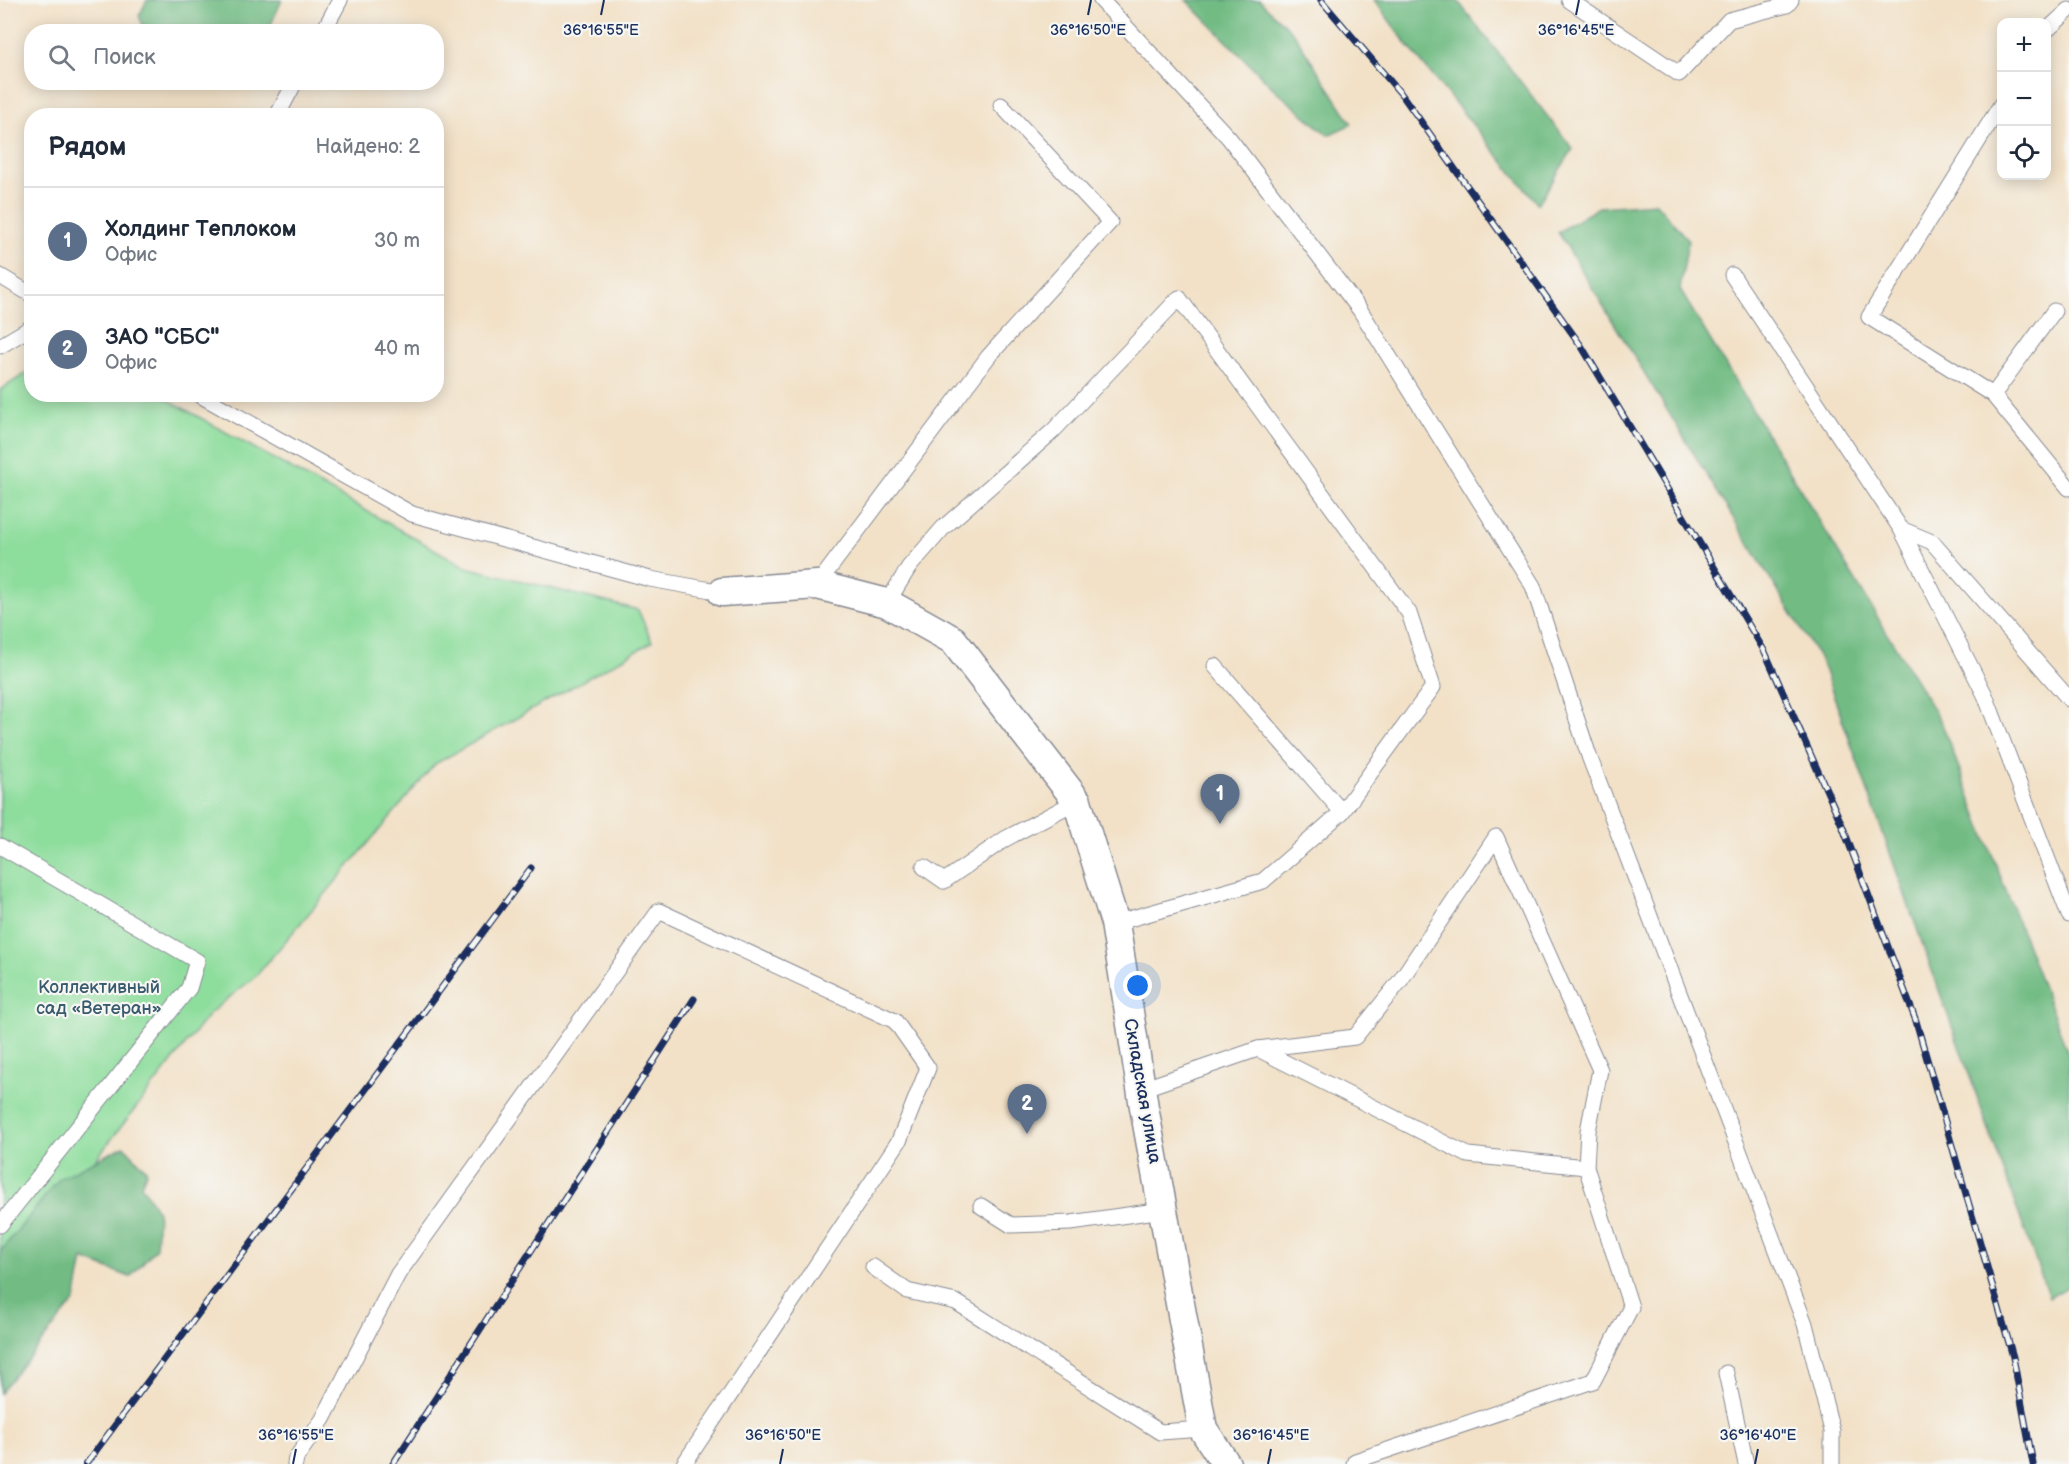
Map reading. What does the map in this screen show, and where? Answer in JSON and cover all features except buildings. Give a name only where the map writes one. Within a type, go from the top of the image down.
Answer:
[{"type":"street","name":"Складская улица","points":[[722,592],[818,585],[887,603],[953,640],[1077,801],[1115,923],[1163,1210],[1203,1429],[1226,1464]]},
{"type":"lane","points":[[327,24],[340,0]]},
{"type":"lane","points":[[1101,0],[1229,138],[1360,310],[1533,586],[1589,756],[1805,1324],[1832,1431],[1832,1464]]},
{"type":"lane","points":[[1569,0],[1679,74],[1729,20],[1787,5],[1791,0]]},
{"type":"lane","points":[[2051,26],[2069,10]]},
{"type":"lane","points":[[281,108],[291,90]]},
{"type":"lane","points":[[818,585],[988,357],[1110,222],[1001,105]]},
{"type":"lane","points":[[1997,109],[1869,316],[1993,395],[2069,488]]},
{"type":"lane","points":[[1732,275],[1901,529],[1985,695],[2069,915]]},
{"type":"lane","points":[[0,276],[24,290]]},
{"type":"lane","points":[[887,603],[909,567],[943,528],[1053,431],[1179,298],[1409,613],[1433,687],[1342,812],[1263,881],[1115,923]]},
{"type":"lane","points":[[1993,395],[2054,311]]},
{"type":"lane","points":[[0,346],[24,332]]},
{"type":"lane","points":[[212,402],[412,514],[650,579],[722,592]]},
{"type":"lane","points":[[1901,529],[1932,542],[2069,699]]},
{"type":"lane","points":[[1215,666],[1342,812]]},
{"type":"lane","points":[[924,867],[944,881],[1005,839],[1077,801]]},
{"type":"lane","points":[[1142,1089],[1258,1049],[1355,1037],[1400,981],[1496,837],[1600,1070],[1588,1131],[1586,1167],[1631,1307],[1593,1381],[1355,1461],[1354,1464]]},
{"type":"lane","points":[[0,846],[197,961],[189,988],[0,1226]]},
{"type":"lane","points":[[299,1462],[398,1274],[659,911],[895,1022],[928,1068],[899,1141],[684,1464]]},
{"type":"lane","points":[[1258,1049],[1468,1155],[1586,1167]]},
{"type":"lane","points":[[981,1206],[1011,1225],[1071,1223],[1163,1210]]},
{"type":"lane","points":[[873,1267],[908,1291],[956,1302],[1160,1432],[1203,1429]]},
{"type":"lane","points":[[1726,1373],[1746,1464]]},
{"type":"green space","points":[[147,0],[282,0],[271,24],[142,24],[139,16]]},
{"type":"green space","points":[[1186,0],[1259,0],[1295,35],[1352,124],[1328,135],[1274,89]]},
{"type":"green space","points":[[1374,0],[1457,0],[1573,149],[1538,204],[1409,47]]},
{"type":"green space","points":[[1656,203],[1688,240],[1680,290],[1942,724],[2069,1055],[2069,1286],[2049,1298],[1822,663],[1558,232],[1599,207]]},
{"type":"green space","name":"Коллективный сад «Ветеран»","points":[[24,375],[24,402],[172,402],[466,567],[638,610],[652,642],[435,764],[256,976],[210,1013],[0,1282],[0,390]]},
{"type":"green space","points":[[124,1146],[147,1171],[141,1185],[158,1212],[156,1248],[130,1277],[83,1259],[75,1301],[0,1393],[0,1252],[60,1178]]},
{"type":"railway","points":[[1321,0],[1402,95],[1582,347],[1765,652],[1842,825],[1916,1021],[2013,1357],[2033,1464]]},
{"type":"railway","points":[[86,1464],[531,868]]},
{"type":"railway","points":[[393,1464],[694,999]]},
{"type":"place","name":"Холдинг Теплоком","points":[[1220,824]]},
{"type":"place","name":"ЗАО \"СБС\"","points":[[1027,1134]]}]
